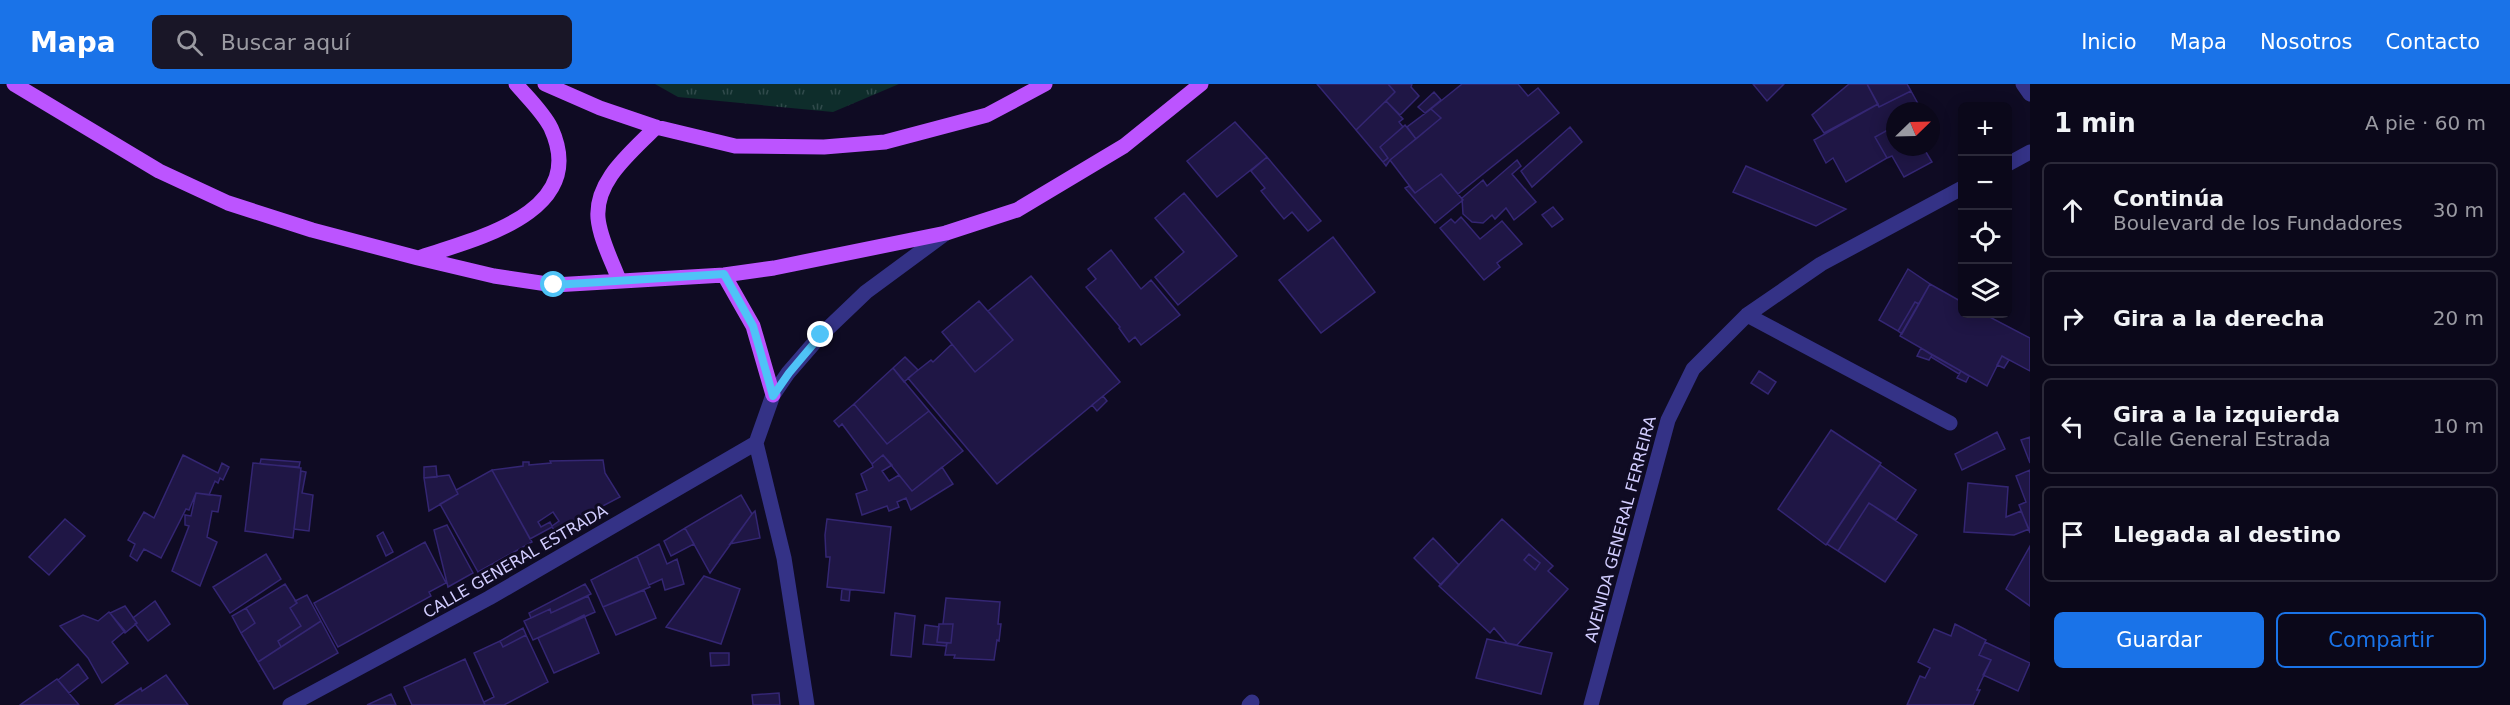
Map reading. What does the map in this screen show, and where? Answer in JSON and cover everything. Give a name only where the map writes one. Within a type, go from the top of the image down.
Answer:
[{"type":"main road","points":[[14,84],[159,171],[228,203],[312,230],[418,258],[494,276],[554,285],[724,274],[774,268],[946,233],[1017,210],[1124,146],[1201,84]]},
{"type":"main road","points":[[418,258],[498,231],[526,216],[545,197],[556,179],[561,159],[550,126],[516,84]]},
{"type":"main road","points":[[545,84],[600,108],[656,127],[735,146],[824,147],[885,142],[987,115],[1045,84]]},
{"type":"main road","points":[[0,87],[33,95]]},
{"type":"main road","points":[[619,280],[598,218],[602,192],[614,171],[656,127]]},
{"type":"main road","points":[[724,274],[753,326],[773,396]]},
{"type":"street","points":[[2023,84],[2030,94]]},
{"type":"street","points":[[2012,161],[2030,152]]},
{"type":"street","name":"AVENIDA GENERAL FERREIRA","points":[[1591,705],[1668,420],[1693,369],[1747,315],[1821,264],[1958,190]]},
{"type":"street","points":[[807,705],[784,558],[756,443],[773,396],[821,335],[866,292],[946,233]]},
{"type":"street","points":[[1747,315],[1950,423]]},
{"type":"street","name":"CALLE GENERAL ESTRADA","points":[[290,705],[489,598],[756,443]]},
{"type":"green space","points":[[655,84],[899,84],[833,112],[678,97]]},
{"type":"building","points":[[1317,84],[1388,84],[1395,92],[1356,130]]},
{"type":"building","points":[[1388,84],[1412,84],[1411,87],[1419,96],[1400,115],[1386,101],[1395,92]]},
{"type":"building","points":[[1462,84],[1518,84],[1528,96],[1538,88],[1559,113],[1458,194],[1441,174],[1415,193],[1390,160],[1441,118],[1431,109]]},
{"type":"building","points":[[1753,84],[1784,84],[1767,101]]},
{"type":"building","points":[[1849,84],[1867,84],[1878,104],[1824,133],[1812,115]]},
{"type":"building","points":[[1867,84],[1907,84],[1911,91],[1879,107]]},
{"type":"building","points":[[1911,91],[1917,102],[1889,102]]},
{"type":"building","points":[[1434,92],[1441,100],[1425,113],[1418,107]]},
{"type":"building","points":[[1386,101],[1403,119],[1399,122],[1403,127],[1380,147],[1388,158],[1383,162],[1356,130]]},
{"type":"building","points":[[1878,104],[1879,107],[1886,104],[1886,131],[1875,137],[1887,158],[1846,182],[1833,158],[1826,163],[1814,140]]},
{"type":"building","points":[[1431,109],[1441,118],[1416,139],[1407,127]]},
{"type":"building","points":[[1235,122],[1267,157],[1217,197],[1187,161]]},
{"type":"building","points":[[1405,125],[1416,139],[1386,166],[1383,162],[1388,158],[1380,147]]},
{"type":"building","points":[[1570,127],[1582,142],[1532,187],[1521,171]]},
{"type":"building","points":[[1886,131],[1886,156],[1892,156],[1887,158],[1875,137]]},
{"type":"building","points":[[1892,156],[1928,156],[1932,162],[1904,177]]},
{"type":"building","points":[[1267,157],[1321,221],[1308,231],[1292,212],[1284,219],[1261,191],[1265,188],[1251,171]]},
{"type":"building","points":[[1517,160],[1521,166],[1512,174],[1536,202],[1514,220],[1506,208],[1495,219],[1492,215],[1483,223],[1472,222],[1463,214],[1462,198],[1483,180],[1487,186]]},
{"type":"building","points":[[1746,166],[1846,209],[1816,226],[1733,192]]},
{"type":"building","points":[[1441,174],[1463,200],[1435,223],[1405,188],[1409,186],[1415,193]]},
{"type":"building","points":[[1184,193],[1237,256],[1178,305],[1155,277],[1184,252],[1155,218]]},
{"type":"building","points":[[1553,207],[1563,219],[1552,227],[1542,215]]},
{"type":"building","points":[[1461,217],[1480,239],[1502,221],[1522,244],[1497,263],[1500,267],[1484,280],[1440,228],[1451,219],[1455,223]]},
{"type":"building","points":[[1333,237],[1375,292],[1321,333],[1279,280]]},
{"type":"building","points":[[1111,250],[1141,289],[1151,280],[1180,315],[1141,345],[1135,337],[1129,342],[1120,327],[1086,287],[1096,279],[1088,269]]},
{"type":"building","points":[[1908,269],[1930,284],[1919,304],[1915,302],[1898,331],[1879,320]]},
{"type":"building","points":[[1031,276],[1120,382],[997,484],[908,378],[931,360],[933,362],[952,344],[975,372],[1013,340],[988,311]]},
{"type":"building","points":[[1930,284],[1958,300],[1958,318],[1992,318],[2030,338],[2030,371],[2002,356],[1987,386],[1900,336]]},
{"type":"building","points":[[979,301],[1013,340],[975,372],[942,332]]},
{"type":"building","points":[[1915,302],[1919,304],[1902,334],[1898,331]]},
{"type":"building","points":[[1921,348],[1932,355],[1929,360],[1917,356]]},
{"type":"building","points":[[1932,355],[1961,371],[1959,374],[1931,357]]},
{"type":"building","points":[[2002,356],[2009,360],[2004,368],[1997,365]]},
{"type":"building","points":[[905,357],[918,370],[904,382],[893,368]]},
{"type":"building","points":[[893,368],[929,411],[887,444],[854,404]]},
{"type":"building","points":[[1759,371],[1776,382],[1768,394],[1751,383]]},
{"type":"building","points":[[1961,371],[1969,376],[1966,382],[1957,378]]},
{"type":"building","points":[[1103,396],[1107,401],[1097,411],[1092,405]]},
{"type":"building","points":[[854,404],[887,444],[929,411],[963,451],[912,491],[883,455],[872,464],[842,424],[839,427],[834,421]]},
{"type":"building","points":[[1831,430],[1881,463],[1826,545],[1778,509]]},
{"type":"building","points":[[1997,432],[2005,449],[1962,470],[1955,454]]},
{"type":"building","points":[[2030,437],[2030,463],[2021,440]]},
{"type":"building","points":[[183,455],[218,473],[222,463],[229,467],[223,480],[220,478],[218,483],[215,481],[209,495],[196,493],[189,510],[186,509],[161,558],[144,549],[137,561],[130,556],[135,544],[128,540],[144,512],[154,518]]},
{"type":"building","points":[[883,455],[892,465],[882,471],[889,481],[899,475],[912,491],[942,467],[953,484],[911,510],[906,498],[897,502],[899,507],[889,511],[887,506],[862,515],[856,494],[867,490],[861,474],[873,467],[872,464]]},
{"type":"building","points":[[261,459],[300,462],[299,467],[260,464]]},
{"type":"building","points":[[603,460],[605,473],[620,497],[555,531],[552,527],[530,539],[492,470],[523,466],[523,462],[529,462],[529,465],[551,463],[550,461]],"holes":[[[553,512],[559,521],[552,526],[550,522],[541,527],[538,522]]]},
{"type":"building","points":[[253,463],[301,468],[293,538],[245,531]]},
{"type":"building","points":[[1880,465],[1916,490],[1896,520],[1869,503],[1838,551],[1827,544]]},
{"type":"building","points":[[436,466],[437,477],[424,478],[424,467]]},
{"type":"building","points":[[492,470],[532,542],[478,572],[440,504],[458,494],[456,490]]},
{"type":"building","points":[[2030,470],[2030,533],[2019,505],[2026,502],[2016,476]]},
{"type":"building","points":[[301,471],[306,472],[302,493],[313,495],[309,531],[294,529]]},
{"type":"building","points":[[449,475],[458,494],[429,511],[424,478]]},
{"type":"building","points":[[1968,483],[2008,487],[2006,517],[2021,511],[2029,529],[2014,535],[1964,532]]},
{"type":"building","points":[[196,493],[221,496],[218,512],[212,511],[207,537],[217,542],[200,586],[172,571],[189,526],[185,525],[185,515],[191,516]]},
{"type":"building","points":[[741,495],[752,514],[710,573],[685,528]]},
{"type":"building","points":[[1869,503],[1917,535],[1885,582],[1838,551]]},
{"type":"building","points":[[755,511],[760,538],[730,544],[752,514]]},
{"type":"building","points":[[65,519],[85,536],[49,575],[29,557]]},
{"type":"building","points":[[827,519],[891,527],[884,593],[827,587],[830,557],[826,557]]},
{"type":"building","points":[[1502,519],[1553,566],[1548,571],[1568,589],[1517,645],[1507,643],[1494,628],[1490,633],[1439,586]],"holes":[[[1529,554],[1540,563],[1535,570],[1524,560]]]},
{"type":"building","points":[[447,525],[473,573],[448,587],[434,530]]},
{"type":"building","points":[[685,528],[694,544],[671,556],[664,541]]},
{"type":"building","points":[[383,532],[393,552],[386,556],[377,536]]},
{"type":"building","points":[[1433,538],[1459,565],[1441,585],[1414,558]]},
{"type":"building","points":[[425,542],[446,583],[429,592],[431,596],[338,647],[314,603]]},
{"type":"building","points":[[659,544],[667,564],[677,559],[684,584],[665,590],[662,579],[649,585],[637,556]]},
{"type":"building","points":[[2030,546],[2030,606],[2006,589]]},
{"type":"building","points":[[266,554],[281,579],[230,613],[213,587]]},
{"type":"building","points":[[1529,554],[1540,563],[1535,570],[1524,560]]},
{"type":"building","points":[[637,556],[650,587],[603,607],[591,580]]},
{"type":"building","points":[[704,576],[740,589],[721,644],[666,627]]},
{"type":"building","points":[[285,584],[297,603],[290,608],[301,626],[278,641],[281,647],[258,662],[241,633],[255,623],[246,608]]},
{"type":"building","points":[[585,584],[591,594],[551,613],[550,609],[531,618],[529,613]]},
{"type":"building","points":[[842,589],[850,590],[849,601],[841,600]]},
{"type":"building","points":[[644,590],[656,618],[616,635],[603,607]]},
{"type":"building","points":[[307,595],[321,621],[281,647],[278,641],[301,626],[290,608],[297,603],[295,601]]},
{"type":"building","points":[[588,596],[595,612],[533,640],[524,621],[550,609],[551,613]]},
{"type":"building","points":[[946,598],[1000,602],[998,624],[1001,624],[994,660],[954,658],[955,655],[945,655],[947,643],[951,643],[953,624],[943,624]]},
{"type":"building","points":[[155,601],[170,624],[148,641],[133,618]]},
{"type":"building","points":[[125,606],[137,623],[125,633],[110,613]]},
{"type":"building","points":[[246,608],[255,623],[241,633],[232,616]]},
{"type":"building","points":[[109,612],[125,631],[112,642],[128,663],[102,683],[88,658],[60,626],[83,615],[98,621]]},
{"type":"building","points":[[895,613],[915,616],[911,657],[891,655]]},
{"type":"building","points":[[584,615],[599,653],[554,673],[538,638]]},
{"type":"building","points":[[321,621],[338,653],[274,689],[258,662]]},
{"type":"building","points":[[939,624],[953,624],[951,643],[937,642]]},
{"type":"building","points":[[1955,624],[1986,640],[1979,655],[1991,660],[1977,690],[1980,690],[1973,705],[1907,705],[1920,676],[1925,678],[1930,668],[1918,662],[1934,629],[1951,636]]},
{"type":"building","points":[[925,625],[939,627],[937,642],[947,643],[946,646],[923,644]]},
{"type":"building","points":[[523,628],[526,635],[503,647],[500,641]]},
{"type":"building","points":[[526,635],[548,682],[504,705],[485,705],[484,702],[494,697],[474,653],[500,641],[503,647]]},
{"type":"building","points":[[1487,639],[1552,653],[1541,694],[1476,678]]},
{"type":"building","points":[[1985,642],[2030,663],[2018,691],[1983,675],[1991,660],[1979,655]]},
{"type":"building","points":[[710,653],[729,653],[729,665],[711,666]]},
{"type":"building","points":[[465,659],[485,705],[412,705],[404,687]]},
{"type":"building","points":[[78,664],[88,678],[69,693],[58,680]]},
{"type":"building","points":[[166,675],[188,705],[115,705],[141,688],[142,691]]},
{"type":"building","points":[[57,679],[79,705],[20,705]]},
{"type":"building","points":[[779,693],[780,705],[753,705],[752,695]]},
{"type":"building","points":[[391,694],[396,705],[367,705]]},
{"type":"route","points":[[554,285],[724,274],[753,326],[773,396],[821,335]]}]
